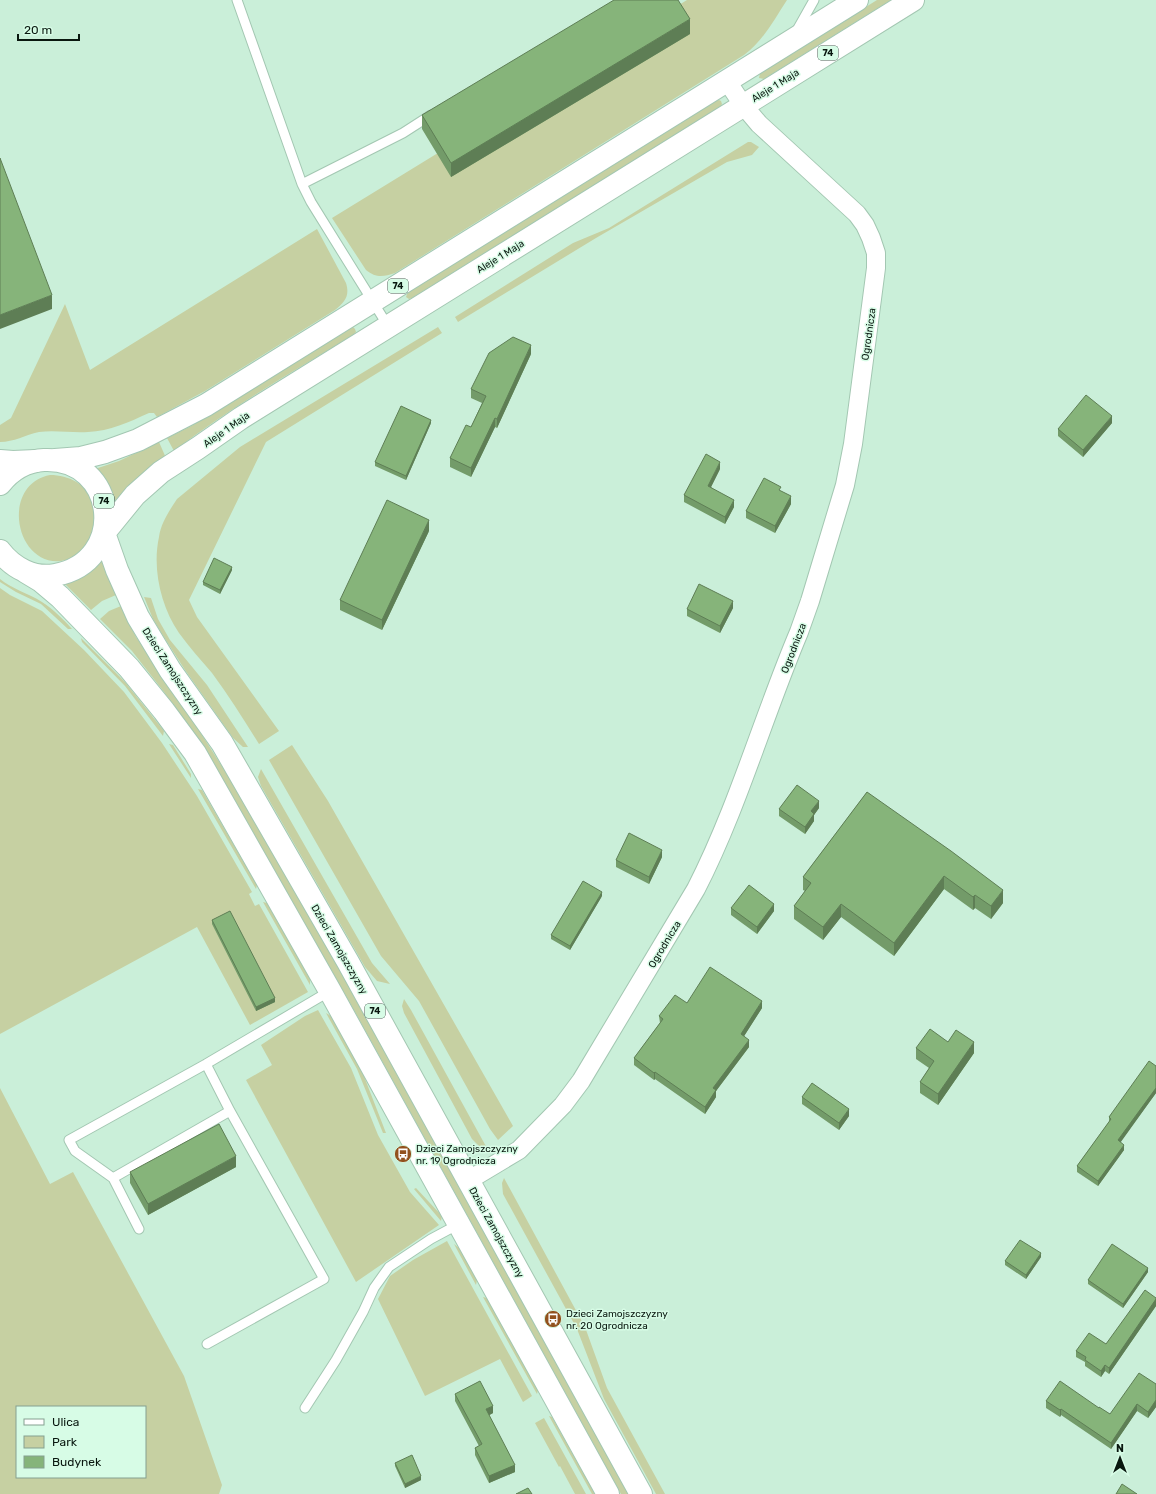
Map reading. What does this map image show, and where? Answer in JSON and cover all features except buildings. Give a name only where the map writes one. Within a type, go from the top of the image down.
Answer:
[{"type":"main road","name":"74","points":[[0,484],[4,478],[24,465],[45,460],[80,458],[105,452],[138,440],[206,405],[858,0]]},
{"type":"main road","name":"Aleje 1 Maja","points":[[104,533],[135,495],[161,472],[241,418],[913,0]]},
{"type":"main road","name":"74","points":[[26,572],[39,576],[54,576],[67,573],[80,567],[90,558],[99,546],[104,533],[106,519],[105,505],[94,482],[85,473],[74,466],[45,460]]},
{"type":"main road","points":[[0,461],[45,460]]},
{"type":"main road","name":"Dzieci Zamojszczyzny","points":[[104,533],[117,570],[138,617],[170,670],[226,750],[348,962],[641,1494]]},
{"type":"main road","name":"74","points":[[0,551],[14,566],[49,587],[87,623],[129,668],[164,711],[195,753],[330,991],[608,1494]]},
{"type":"street","name":"Ogrodnicza","points":[[469,1180],[519,1150],[563,1105],[581,1081],[696,889],[706,870],[726,821],[799,632],[845,485],[853,444],[876,268],[876,253],[872,238],[857,214],[759,124],[727,81]]},
{"type":"lane","points":[[237,0],[302,184],[310,202],[388,326]]},
{"type":"lane","points":[[791,41],[814,0]]},
{"type":"lane","points":[[302,184],[403,133],[437,112]]},
{"type":"lane","points":[[139,1228],[113,1178],[75,1150],[69,1140],[206,1064],[330,991]]},
{"type":"lane","points":[[206,1064],[230,1111],[324,1279],[207,1344]]},
{"type":"lane","points":[[113,1178],[230,1111]]},
{"type":"lane","points":[[305,1408],[336,1360],[363,1312],[374,1288],[388,1267],[431,1239],[459,1224]]},
{"type":"green space","points":[[687,0],[787,0],[763,37],[744,55],[395,273],[376,276],[366,270],[332,218]]},
{"type":"green space","points":[[877,0],[891,0],[764,79],[759,78],[760,73]]},
{"type":"green space","points":[[719,100],[722,104],[720,107],[412,298],[409,299],[406,297],[408,292]]},
{"type":"green space","points":[[748,142],[751,142],[759,147],[752,155],[727,162],[596,238],[458,322],[455,317],[573,243],[609,228]]},
{"type":"green space","points":[[317,229],[346,283],[346,298],[335,310],[205,391],[157,417],[154,413],[149,413],[127,423],[104,430],[82,432],[39,432],[10,441],[0,442],[0,425],[11,418],[65,304],[90,370]]},
{"type":"green space","points":[[353,327],[356,332],[353,335],[239,405],[174,451],[167,438],[193,425]]},
{"type":"green space","points":[[438,327],[442,333],[266,442],[189,600],[197,617],[279,731],[259,744],[212,673],[179,633],[167,612],[160,587],[157,562],[157,549],[163,522],[177,499],[240,447]]},
{"type":"green space","points":[[159,442],[166,458],[116,505],[111,494],[95,469],[119,461]]},
{"type":"green space","points":[[50,475],[57,475],[76,482],[86,490],[94,502],[94,534],[77,554],[61,561],[45,559],[33,551],[24,539],[20,524],[19,508],[24,493],[34,482]]},
{"type":"green space","points":[[101,559],[105,560],[116,595],[102,601],[91,610],[64,583]]},
{"type":"green space","points":[[0,579],[46,605],[58,614],[72,629],[68,629],[41,604],[16,592],[0,582]]},
{"type":"green space","points":[[0,588],[10,595],[42,611],[84,650],[124,692],[162,743],[197,796],[252,892],[249,894],[255,906],[259,904],[308,992],[250,1025],[197,927],[0,1034]]},
{"type":"green space","points":[[144,597],[151,598],[158,619],[170,640],[207,685],[248,747],[243,747],[233,738],[185,670],[153,619]]},
{"type":"green space","points":[[121,606],[136,637],[195,724],[237,790],[354,994],[629,1494],[621,1494],[350,1003],[235,801],[164,692],[132,651],[100,619],[109,611]]},
{"type":"green space","points":[[81,638],[125,682],[164,731],[163,736],[125,686],[82,642]]},
{"type":"green space","points":[[169,744],[173,745],[191,774],[191,778]]},
{"type":"green space","points":[[292,745],[328,801],[513,1126],[498,1140],[490,1129],[419,1001],[381,956],[269,760]]},
{"type":"green space","points":[[261,769],[372,963],[390,984],[377,981],[365,967],[261,786],[258,777]]},
{"type":"green space","points":[[198,789],[202,790],[257,885],[256,889]]},
{"type":"green space","points":[[263,902],[267,903],[310,979],[310,985]]},
{"type":"green space","points":[[404,999],[488,1150],[479,1146],[472,1139],[404,1013],[402,1006]]},
{"type":"green space","points":[[318,1010],[351,1068],[378,1135],[410,1192],[439,1225],[356,1282],[246,1080],[272,1065],[261,1045],[305,1016]]},
{"type":"green space","points":[[326,1013],[331,1016],[360,1066],[386,1133],[383,1133],[357,1069]]},
{"type":"green space","points":[[0,1088],[50,1184],[73,1172],[184,1376],[222,1485],[219,1494],[0,1494]]},
{"type":"green space","points":[[504,1178],[585,1327],[607,1388],[665,1494],[656,1494],[604,1399],[577,1329],[503,1194],[502,1183]]},
{"type":"green space","points":[[416,1188],[442,1216],[441,1221],[414,1189]]},
{"type":"green space","points":[[447,1241],[532,1396],[523,1402],[500,1359],[425,1396],[378,1299],[390,1276],[413,1260]]},
{"type":"green space","points":[[454,1244],[459,1248],[477,1280],[476,1285]]},
{"type":"green space","points":[[483,1297],[487,1298],[538,1390],[537,1394]]},
{"type":"green space","points":[[549,1416],[552,1417],[595,1494],[592,1494]]},
{"type":"green space","points":[[544,1418],[586,1494],[575,1494],[560,1466],[559,1467],[535,1423]]},
{"type":"place","name":"Dzieci Zamojszczyzny nr. 19 Ogrodnicza","points":[[403,1154]]},
{"type":"place","name":"Dzieci Zamojszczyzny nr. 20 Ogrodnicza","points":[[553,1319]]}]
